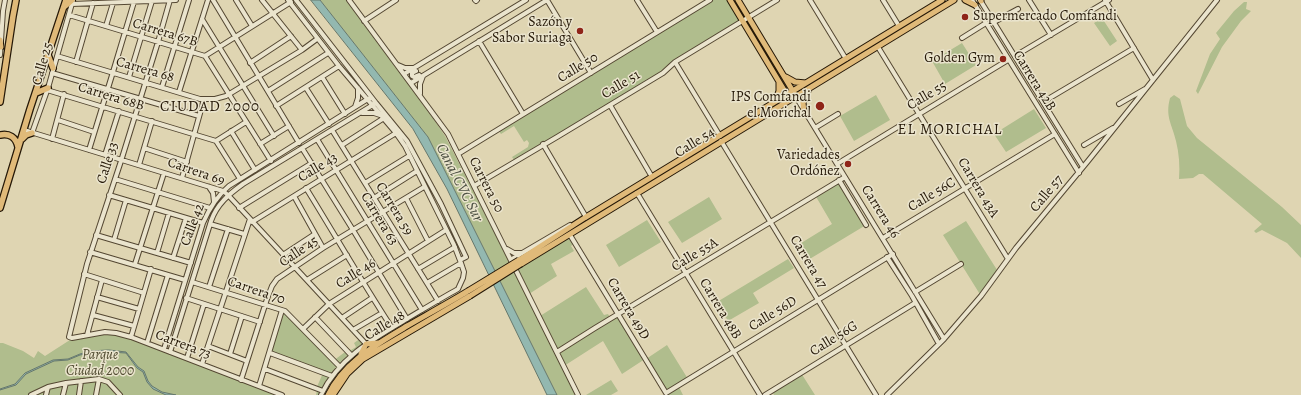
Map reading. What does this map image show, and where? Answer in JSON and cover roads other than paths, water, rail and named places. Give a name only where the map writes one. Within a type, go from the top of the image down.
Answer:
[{"type":"highway","points":[[0,208],[20,141],[66,0]]},
{"type":"highway","points":[[64,7],[72,1]]},
{"type":"highway","points":[[0,102],[16,3]]},
{"type":"highway","points":[[48,55],[53,70]]},
{"type":"highway","points":[[36,93],[48,89]]},
{"type":"highway","points":[[20,141],[24,136],[32,133]]},
{"type":"highway","points":[[0,135],[7,134],[13,137],[17,142],[18,149]]},
{"type":"main road","points":[[730,0],[787,95],[796,97]]},
{"type":"main road","name":"Carrera 46","points":[[738,0],[796,97]]},
{"type":"main road","name":"Calle 54","points":[[469,293],[520,262],[570,235],[721,139],[793,91],[942,0]]},
{"type":"main road","points":[[965,0],[975,5]]},
{"type":"main road","name":"Calle 54","points":[[520,262],[586,217],[652,177],[809,90],[953,1]]},
{"type":"main road","points":[[0,40],[1,47]]},
{"type":"main road","points":[[762,54],[768,50]]},
{"type":"main road","points":[[784,76],[795,82],[806,83]]},
{"type":"main road","points":[[775,103],[779,91],[777,79]]},
{"type":"main road","points":[[804,111],[804,98],[809,90]]},
{"type":"main road","name":"Calle 48","points":[[328,395],[343,371],[361,354],[469,293]]},
{"type":"main road","name":"Calle 48","points":[[333,395],[343,371],[469,293]]},
{"type":"main road","points":[[361,354],[366,344],[379,343]]},
{"type":"street","points":[[0,55],[5,0]]},
{"type":"street","name":"Calle 33","points":[[73,338],[69,337],[69,334],[90,252],[135,116],[170,0]]},
{"type":"street","points":[[72,1],[113,3],[176,0]]},
{"type":"street","points":[[162,87],[189,0]]},
{"type":"street","points":[[179,92],[208,0]]},
{"type":"street","points":[[213,0],[299,143]]},
{"type":"street","points":[[236,0],[252,26]]},
{"type":"street","points":[[262,0],[302,50]]},
{"type":"street","name":"Carrera 50","points":[[349,0],[448,134],[512,259],[578,395]]},
{"type":"street","points":[[364,20],[396,0]]},
{"type":"street","points":[[404,74],[526,0]]},
{"type":"street","points":[[411,83],[547,0],[591,73]]},
{"type":"street","points":[[637,0],[657,32]]},
{"type":"street","name":"Calle 50","points":[[458,154],[710,0]]},
{"type":"street","name":"Calle 51","points":[[474,186],[663,73],[675,62],[777,0]]},
{"type":"street","points":[[810,0],[846,59]]},
{"type":"street","points":[[883,0],[899,26]]},
{"type":"street","name":"Carrera 42B","points":[[972,0],[1079,173]]},
{"type":"street","name":"Carrera 42B","points":[[981,0],[1083,167]]},
{"type":"street","points":[[1029,0],[1051,35]]},
{"type":"street","name":"Calle 57","points":[[887,395],[944,339],[981,296],[1008,259],[1079,173],[1217,0]]},
{"type":"street","name":"Calle 25","points":[[32,133],[48,89],[72,1]]},
{"type":"street","points":[[129,77],[152,1]]},
{"type":"street","points":[[205,56],[292,1]]},
{"type":"street","points":[[292,1],[317,39],[338,66],[368,99],[369,105],[372,105],[407,141],[466,257],[427,283]]},
{"type":"street","points":[[292,1],[372,105],[396,133],[417,171],[461,261]]},
{"type":"street","points":[[1015,56],[1107,1],[1153,80]]},
{"type":"street","points":[[88,150],[134,2]]},
{"type":"street","points":[[76,62],[93,3]]},
{"type":"street","points":[[106,26],[113,3]]},
{"type":"street","points":[[994,22],[1018,9]]},
{"type":"street","name":"Carrera 67B","points":[[68,15],[205,56],[228,95],[271,160]]},
{"type":"street","points":[[202,19],[274,136]]},
{"type":"street","points":[[962,38],[986,23]]},
{"type":"street","points":[[250,63],[291,36]]},
{"type":"street","points":[[228,95],[302,50],[317,39]]},
{"type":"street","points":[[479,41],[523,114]]},
{"type":"street","name":"Carrera 43A","points":[[878,47],[1008,259]]},
{"type":"street","points":[[1043,102],[1134,48]]},
{"type":"street","points":[[268,91],[328,53]]},
{"type":"street","name":"Carrera 68","points":[[57,56],[204,99],[215,99],[228,95]]},
{"type":"street","name":"Calle 55","points":[[837,164],[1008,60]]},
{"type":"street","name":"Carrera 47","points":[[675,62],[876,395]]},
{"type":"street","points":[[396,63],[405,68],[416,67]]},
{"type":"street","points":[[422,63],[421,67],[412,73],[412,76],[415,77],[424,72],[427,73]]},
{"type":"street","points":[[276,106],[322,78],[338,66]]},
{"type":"street","points":[[53,70],[199,116]]},
{"type":"street","points":[[422,98],[419,89],[423,75]]},
{"type":"street","points":[[322,78],[345,114]]},
{"type":"street","points":[[1119,104],[1148,87]]},
{"type":"street","points":[[306,88],[329,124]]},
{"type":"street","points":[[355,107],[358,98],[357,88]]},
{"type":"street","name":"Carrera 68B","points":[[48,89],[216,141]]},
{"type":"street","points":[[52,139],[64,94]]},
{"type":"street","name":"Carrera 46","points":[[796,97],[944,339]]},
{"type":"street","points":[[182,178],[204,99]]},
{"type":"street","name":"Calle 42","points":[[164,349],[203,223],[214,202],[223,191],[240,179],[368,99]]},
{"type":"street","name":"Calle 42","points":[[170,352],[210,224],[217,209],[228,195],[243,184],[372,105]]},
{"type":"street","points":[[610,105],[652,177]]},
{"type":"street","points":[[105,155],[119,111]]},
{"type":"street","points":[[359,113],[371,112],[382,117]]},
{"type":"street","points":[[815,128],[838,114]]},
{"type":"street","points":[[342,145],[382,117]]},
{"type":"street","points":[[58,120],[94,132]]},
{"type":"street","points":[[139,165],[152,121]]},
{"type":"street","points":[[240,179],[216,141],[246,122]]},
{"type":"street","points":[[260,144],[289,126]]},
{"type":"street","points":[[1084,145],[1116,126]]},
{"type":"street","name":"Carrera 69","points":[[24,130],[223,191],[366,344]]},
{"type":"street","name":"Carrera 59","points":[[332,130],[438,301]]},
{"type":"street","points":[[231,131],[256,170]]},
{"type":"street","name":"Calle 43","points":[[251,221],[396,133]]},
{"type":"street","name":"Calle 56C","points":[[883,238],[1055,134]]},
{"type":"street","name":"Carrera 63","points":[[318,139],[422,310]]},
{"type":"street","points":[[543,144],[586,217]]},
{"type":"street","points":[[144,148],[187,162]]},
{"type":"street","points":[[302,148],[407,319]]},
{"type":"street","points":[[365,183],[409,156]]},
{"type":"street","points":[[239,208],[312,163]]},
{"type":"street","points":[[374,198],[417,171]]},
{"type":"street","points":[[135,264],[164,173]]},
{"type":"street","name":"Calle 55A","points":[[557,352],[845,177]]},
{"type":"street","points":[[115,179],[210,208]]},
{"type":"street","name":"Carrera 46","points":[[839,180],[866,225]]},
{"type":"street","points":[[209,187],[213,193],[214,202]]},
{"type":"street","name":"Calle 45","points":[[241,380],[265,305],[272,286],[277,279],[323,248],[424,187]]},
{"type":"street","points":[[306,188],[338,239],[362,282],[392,328]]},
{"type":"street","name":"Carrera 48B","points":[[637,193],[760,395]]},
{"type":"street","points":[[109,195],[203,223]]},
{"type":"street","points":[[294,196],[323,248]]},
{"type":"street","points":[[406,198],[428,241]]},
{"type":"street","points":[[114,240],[126,200]]},
{"type":"street","points":[[157,253],[169,213]]},
{"type":"street","name":"Calle 54","points":[[512,259],[564,228],[586,217]]},
{"type":"street","points":[[173,258],[186,218]]},
{"type":"street","points":[[202,364],[244,234],[251,221]]},
{"type":"street","points":[[210,224],[244,234]]},
{"type":"street","points":[[209,287],[228,229]]},
{"type":"street","name":"Calle 46","points":[[303,329],[329,304],[446,230]]},
{"type":"street","points":[[283,255],[315,234]]},
{"type":"street","points":[[96,235],[191,263]]},
{"type":"street","name":"Carrera 49D","points":[[570,235],[666,394]]},
{"type":"street","points":[[418,269],[455,247]]},
{"type":"street","points":[[506,247],[514,253],[524,252]]},
{"type":"street","points":[[90,252],[135,264],[185,280]]},
{"type":"street","name":"Calle 56D","points":[[666,394],[733,351],[893,254]]},
{"type":"street","points":[[307,280],[347,255]]},
{"type":"street","name":"Carrera 46","points":[[887,258],[916,303],[938,344]]},
{"type":"street","name":"Calle 48","points":[[322,393],[332,376],[343,371],[351,355],[366,344],[458,289],[464,272],[461,261]]},
{"type":"street","points":[[915,292],[961,264]]},
{"type":"street","points":[[131,337],[151,269]]},
{"type":"street","points":[[84,274],[144,293]]},
{"type":"street","points":[[147,343],[168,275]]},
{"type":"street","points":[[87,335],[102,280]]},
{"type":"street","name":"Carrera 70","points":[[192,282],[287,312],[343,371]]},
{"type":"street","points":[[98,297],[139,309]]},
{"type":"street","points":[[186,298],[260,322]]},
{"type":"street","points":[[342,318],[372,298]]},
{"type":"street","name":"Calle 56G","points":[[765,395],[916,303]]},
{"type":"street","points":[[187,358],[204,304]]},
{"type":"street","points":[[259,386],[282,310]]},
{"type":"street","points":[[353,330],[382,313]]},
{"type":"street","points":[[93,315],[134,326]]},
{"type":"street","points":[[230,354],[242,316]]},
{"type":"street","points":[[316,317],[351,355]]},
{"type":"street","name":"Carrera 73","points":[[73,338],[109,332],[131,337],[282,395]]},
{"type":"street","points":[[154,345],[162,344],[167,339]]},
{"type":"street","points":[[173,341],[175,350],[180,356]]},
{"type":"street","points":[[208,346],[247,361]]},
{"type":"street","points":[[270,353],[332,376]]},
{"type":"street","points":[[265,369],[322,393]]},
{"type":"street","points":[[96,395],[99,379]]},
{"type":"street","points":[[31,395],[48,387],[81,380],[99,379],[108,382],[120,395]]},
{"type":"street","points":[[79,395],[81,380]]},
{"type":"street","points":[[63,395],[66,383]]},
{"type":"street","points":[[46,395],[48,387]]},
{"type":"street","points":[[114,395],[115,389]]},
{"type":"water","points":[[311,0],[320,0],[428,137],[557,395],[547,395],[447,189],[413,129]]},
{"type":"water","points":[[109,350],[126,352],[138,367],[144,371],[152,386],[162,392],[176,395],[166,395],[153,389],[147,382],[143,372],[137,368],[126,353],[109,352],[91,353],[80,355],[68,360],[54,361],[26,374],[16,385],[0,390],[15,384],[25,373],[53,360],[68,359],[91,351]]},
{"type":"place","name":"Supermercado Comfandi","points":[[965,17]]},
{"type":"place","name":"Sazón y Sabor Suriaga","points":[[580,31]]},
{"type":"place","name":"Golden Gym","points":[[1003,59]]},
{"type":"place","name":"IPS Comfandi el Morichal","points":[[820,106]]},
{"type":"place","name":"Variedades Ordóñez","points":[[848,164]]},
{"type":"district","name":"CIUDAD 2000","points":[[210,107]]},
{"type":"district","name":"EL MORICHAL","points":[[950,130]]},
{"type":"water label","name":"Canal CVC Sur","points":[[459,183]]},
{"type":"park label","name":"Parque Ciudad 2000","points":[[100,364]]}]
